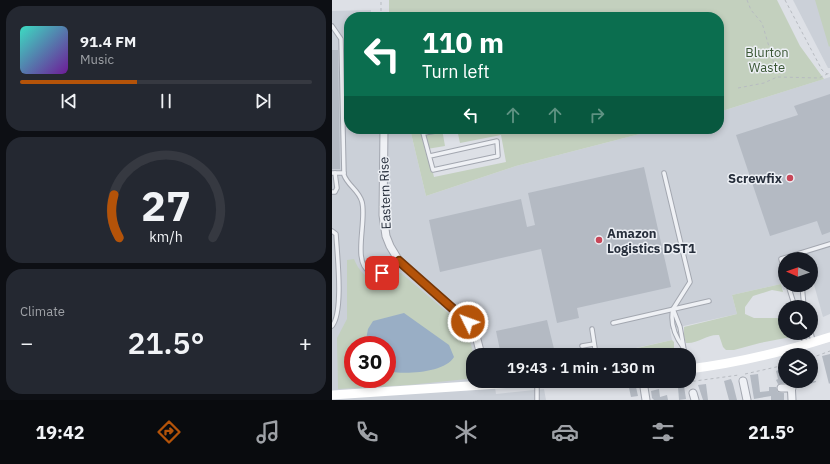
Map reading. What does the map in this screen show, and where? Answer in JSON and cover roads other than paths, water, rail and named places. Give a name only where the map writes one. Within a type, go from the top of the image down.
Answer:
[{"type":"main road","points":[[818,339],[830,337]]},
{"type":"main road","points":[[696,368],[746,361],[810,340]]},
{"type":"main road","points":[[332,395],[466,384]]},
{"type":"street","name":"Eastern Rise","points":[[384,134],[383,215],[386,236],[390,246],[399,261],[468,322],[478,340],[479,348]]},
{"type":"street","points":[[743,381],[747,400]]},
{"type":"street","points":[[644,388],[646,400]]},
{"type":"street","points":[[791,388],[792,400]]},
{"type":"lane","points":[[332,26],[340,39],[344,172],[346,180],[357,190],[362,200],[364,228],[360,255],[363,266],[367,271],[377,274],[399,261]]},
{"type":"lane","points":[[424,134],[433,170],[498,156],[497,141],[430,156]]},
{"type":"lane","points":[[332,192],[335,192],[337,188],[333,173],[344,172]]},
{"type":"lane","points":[[664,173],[690,282],[673,309],[674,329],[683,348]]},
{"type":"lane","points":[[332,230],[336,234],[339,308],[335,322],[332,326]]},
{"type":"lane","points":[[804,252],[830,244]]},
{"type":"lane","points":[[613,323],[709,301]]},
{"type":"lane","points":[[592,329],[595,348]]},
{"type":"lane","points":[[582,346],[594,344]]},
{"type":"lane","points":[[537,388],[537,400]]},
{"type":"water","points":[[404,313],[449,345],[454,357],[449,362],[433,370],[413,373],[396,372],[396,336],[367,336],[368,329],[373,321]]},
{"type":"place","name":"Screwfix","points":[[790,178]]},
{"type":"place","name":"Amazon Logistics DST1","points":[[599,240]]},
{"type":"park label","name":"Blurton Waste","points":[[767,60]]}]
